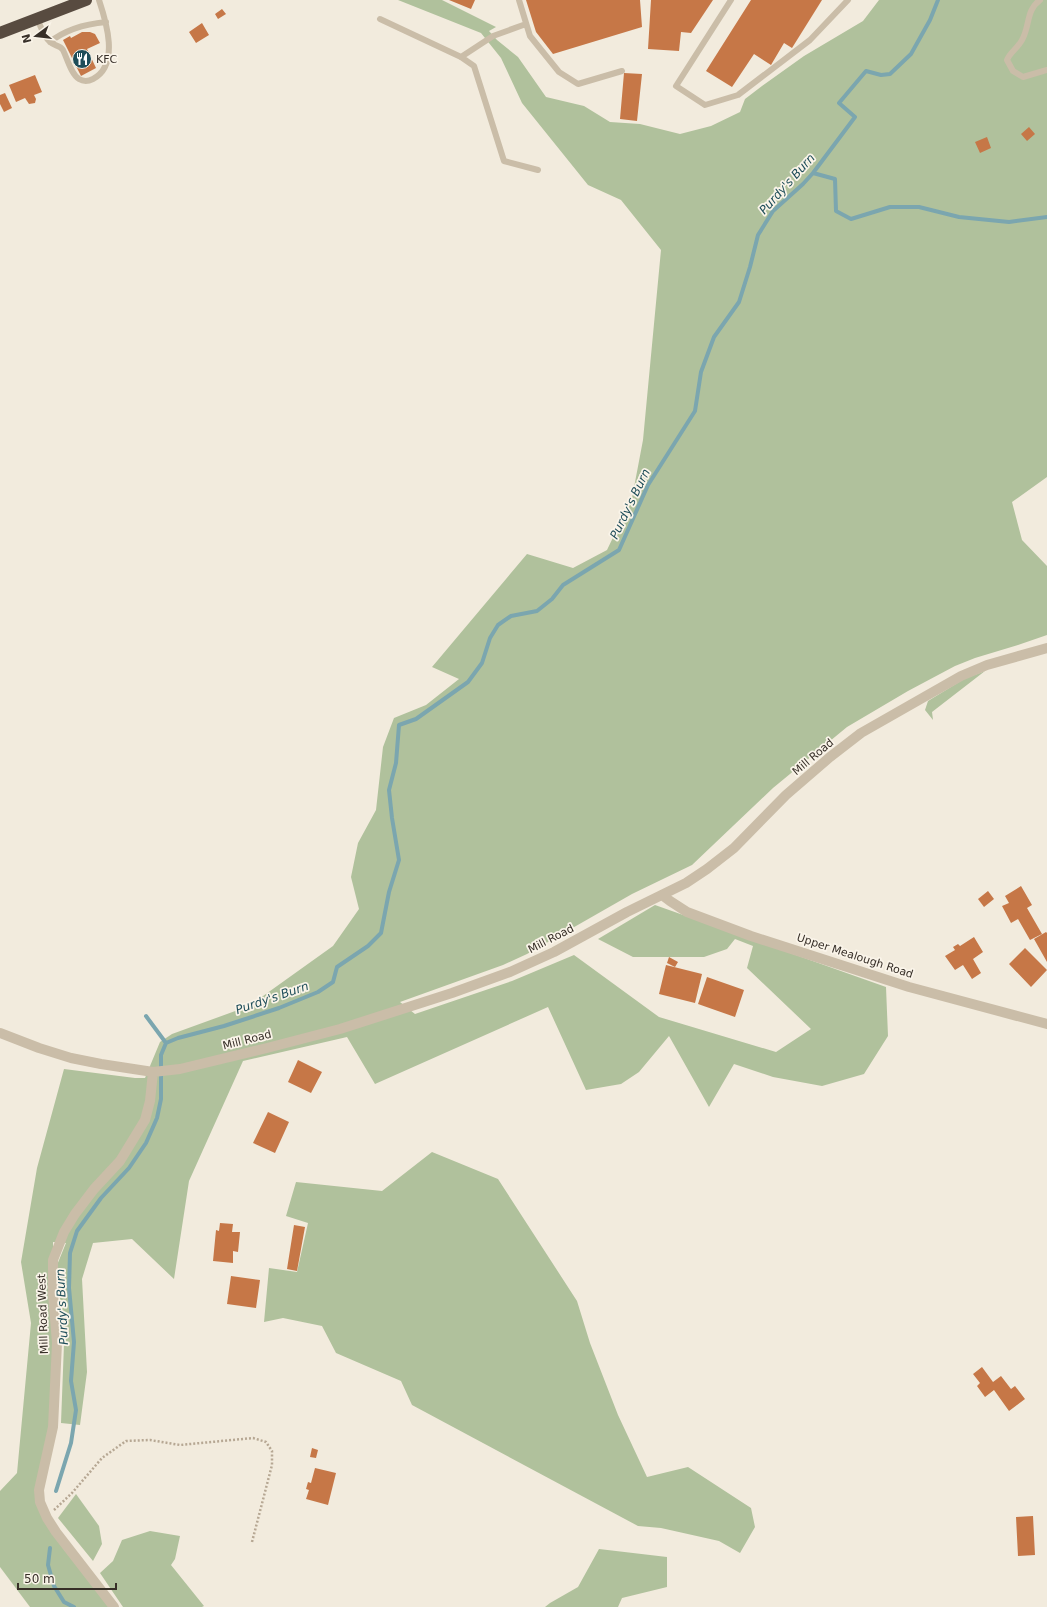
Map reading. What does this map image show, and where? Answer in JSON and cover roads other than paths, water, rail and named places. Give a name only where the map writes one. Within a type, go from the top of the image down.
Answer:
[{"type":"highway","points":[[0,33],[86,0]]},
{"type":"street","name":"Mill Road","points":[[0,1033],[71,1058],[153,1072],[180,1069],[267,1048],[340,1028],[474,986],[554,952],[627,912],[662,895],[707,869],[734,848],[786,795],[830,757],[861,733],[961,676],[987,665],[1047,648]]},
{"type":"street","name":"Upper Mealough Road","points":[[662,895],[687,912],[751,936],[909,986],[1047,1024]]},
{"type":"street","name":"Mill Road West","points":[[114,1607],[56,1532],[47,1518],[40,1502],[39,1490],[53,1427],[58,1343],[53,1294],[53,1260],[64,1232],[75,1214],[94,1189],[120,1161],[145,1120],[150,1101],[153,1072]]},
{"type":"lane","points":[[36,18],[50,42],[62,48],[78,78],[83,81],[89,81],[103,70],[107,61],[109,36],[99,0]]},
{"type":"lane","points":[[519,0],[530,36],[559,72],[578,84],[622,71]]},
{"type":"lane","points":[[731,0],[676,86],[705,105],[738,95],[810,40],[848,0]]},
{"type":"lane","points":[[1040,0],[1035,3],[1029,13],[1022,40],[1009,55],[1007,60],[1013,72],[1023,76],[1029,76],[1047,70]]},
{"type":"lane","points":[[380,19],[461,57],[474,66],[486,99],[504,161],[538,170]]},
{"type":"lane","points":[[50,42],[60,35],[82,26],[106,22]]},
{"type":"lane","points":[[461,57],[490,37],[526,24]]},
{"type":"waterway","name":"Purdy's Burn","points":[[56,1491],[71,1443],[76,1410],[71,1381],[74,1342],[69,1288],[70,1253],[77,1231],[101,1198],[129,1168],[146,1143],[157,1118],[161,1099],[161,1055],[166,1043],[178,1038],[224,1026],[279,1008],[318,992],[333,982],[337,967],[368,946],[381,933],[389,892],[399,860],[389,790],[396,763],[399,725],[416,719],[468,682],[482,663],[490,638],[498,625],[511,616],[537,611],[552,599],[563,585],[619,550],[648,485],[695,411],[701,372],[714,337],[739,302],[758,235],[773,211],[813,173],[855,117],[839,103],[866,71],[881,75],[890,74],[911,54],[930,20],[938,0]]},
{"type":"waterway","points":[[813,173],[835,179],[836,211],[851,219],[890,207],[919,207],[959,217],[1009,222],[1047,217]]},
{"type":"waterway","points":[[146,1016],[166,1043]]},
{"type":"waterway","name":"Purdy's Burn","points":[[50,1548],[48,1565],[54,1586],[64,1602],[74,1607]]},
{"type":"place","name":"KFC","points":[[82,59]]}]
